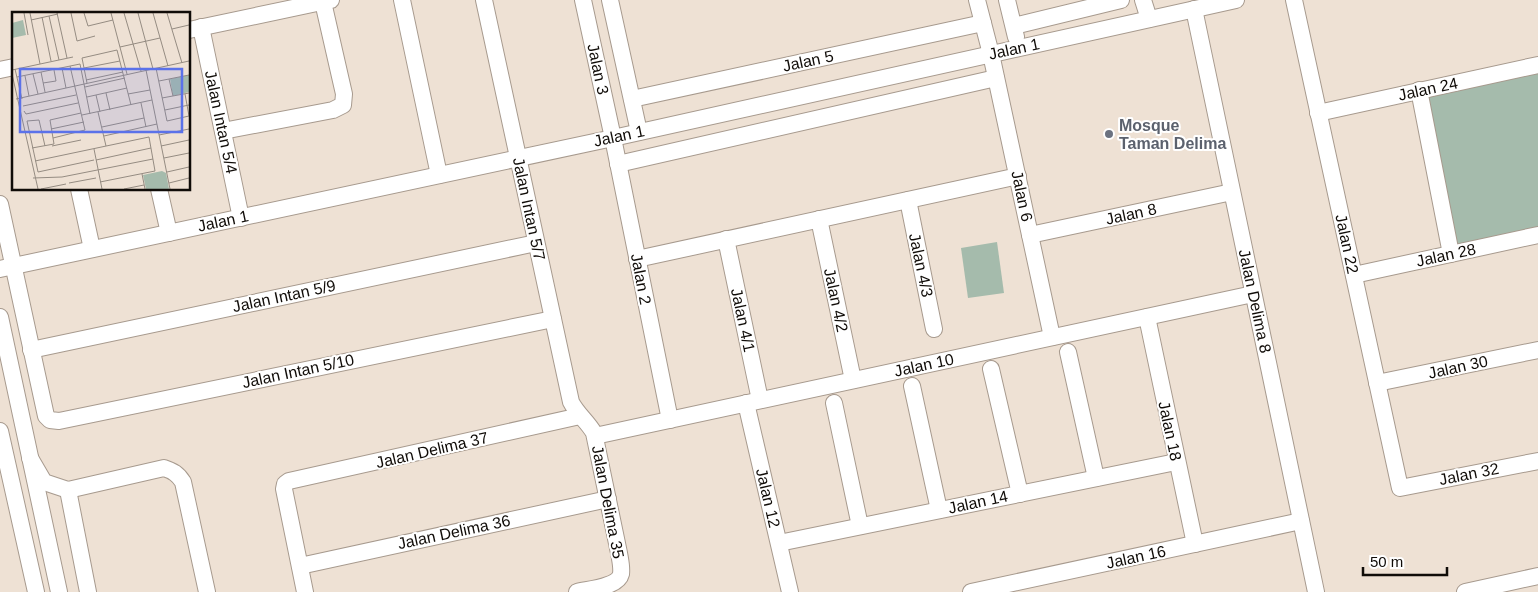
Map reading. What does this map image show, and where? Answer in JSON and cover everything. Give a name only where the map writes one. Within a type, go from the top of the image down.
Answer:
[{"type":"street","points":[[402,0],[438,175]]},
{"type":"street","name":"Jalan Intan 5/7","points":[[484,0],[571,402],[580,416]]},
{"type":"street","name":"Jalan 3","points":[[583,0],[613,138]]},
{"type":"street","points":[[610,0],[639,132]]},
{"type":"street","name":"Jalan 6","points":[[977,0],[991,54],[1052,337]]},
{"type":"street","points":[[1007,0],[1019,48]]},
{"type":"street","points":[[1014,26],[1121,0]]},
{"type":"street","points":[[1143,0],[1149,19]]},
{"type":"street","name":"Jalan 1","points":[[7,267],[613,138],[1236,0]]},
{"type":"street","name":"Jalan 22","points":[[1294,0],[1400,488]]},
{"type":"street","points":[[195,29],[327,1],[344,94],[343,105],[333,110],[223,131]]},
{"type":"street","name":"Jalan Delima 8","points":[[1194,9],[1316,592]]},
{"type":"street","name":"Jalan 5","points":[[632,99],[983,23]]},
{"type":"street","name":"Jalan Intan 5/4","points":[[195,29],[223,131],[241,218]]},
{"type":"street","name":"Jalan 24","points":[[1318,113],[1538,65]]},
{"type":"street","name":"Jalan 1","points":[[618,164],[996,78]]},
{"type":"street","points":[[1419,90],[1451,254]]},
{"type":"street","name":"Jalan 2","points":[[613,138],[670,420]]},
{"type":"street","points":[[637,259],[1018,176]]},
{"type":"street","points":[[79,190],[92,249]]},
{"type":"street","points":[[159,190],[169,233]]},
{"type":"street","name":"Jalan 8","points":[[1030,235],[1232,192]]},
{"type":"street","name":"Jalan 4/3","points":[[908,200],[934,329]]},
{"type":"street","points":[[0,204],[7,267],[31,350]]},
{"type":"street","name":"Jalan 4/2","points":[[819,219],[853,380]]},
{"type":"street","name":"Jalan 28","points":[[1354,274],[1538,235]]},
{"type":"street","name":"Jalan 4/1","points":[[726,239],[753,402]]},
{"type":"street","name":"Jalan Intan 5/9","points":[[31,350],[536,243]]},
{"type":"street","name":"Jalan 10","points":[[595,436],[1253,294]]},
{"type":"street","points":[[0,317],[59,592]]},
{"type":"street","name":"Jalan 18","points":[[1147,317],[1176,462],[1195,544]]},
{"type":"street","name":"Jalan Intan 5/10","points":[[31,350],[46,416],[50,420],[59,421],[553,319]]},
{"type":"street","name":"Jalan 30","points":[[1377,383],[1538,350]]},
{"type":"street","points":[[1068,352],[1096,478]]},
{"type":"street","points":[[991,369],[1020,494]]},
{"type":"street","points":[[912,386],[939,510]]},
{"type":"street","name":"Jalan 12","points":[[753,402],[790,592]]},
{"type":"street","points":[[834,403],[860,526]]},
{"type":"street","name":"Jalan Delima 35","points":[[577,592],[608,585],[616,582],[620,576],[619,553],[595,436],[588,424],[580,416]]},
{"type":"street","name":"Jalan Delima 37","points":[[300,566],[284,489],[285,484],[289,481],[580,416]]},
{"type":"street","points":[[0,431],[36,592]]},
{"type":"street","points":[[30,458],[44,482],[68,490],[164,468],[178,475],[183,482],[207,592]]},
{"type":"street","name":"Jalan 32","points":[[1400,488],[1538,461]]},
{"type":"street","name":"Jalan 14","points":[[779,543],[1176,462]]},
{"type":"street","points":[[68,490],[88,592]]},
{"type":"street","name":"Jalan Delima 36","points":[[300,566],[608,499]]},
{"type":"street","name":"Jalan 16","points":[[970,592],[1301,521]]},
{"type":"street","points":[[300,566],[306,592]]},
{"type":"street","points":[[1465,592],[1538,576]]},
{"type":"green space","points":[[1538,66],[1538,231],[1452,250],[1422,93]]},
{"type":"green space","points":[[997,242],[1004,293],[968,298],[961,248]]},
{"type":"place","name":"Mosque Taman Delima","points":[[1109,134]]}]
